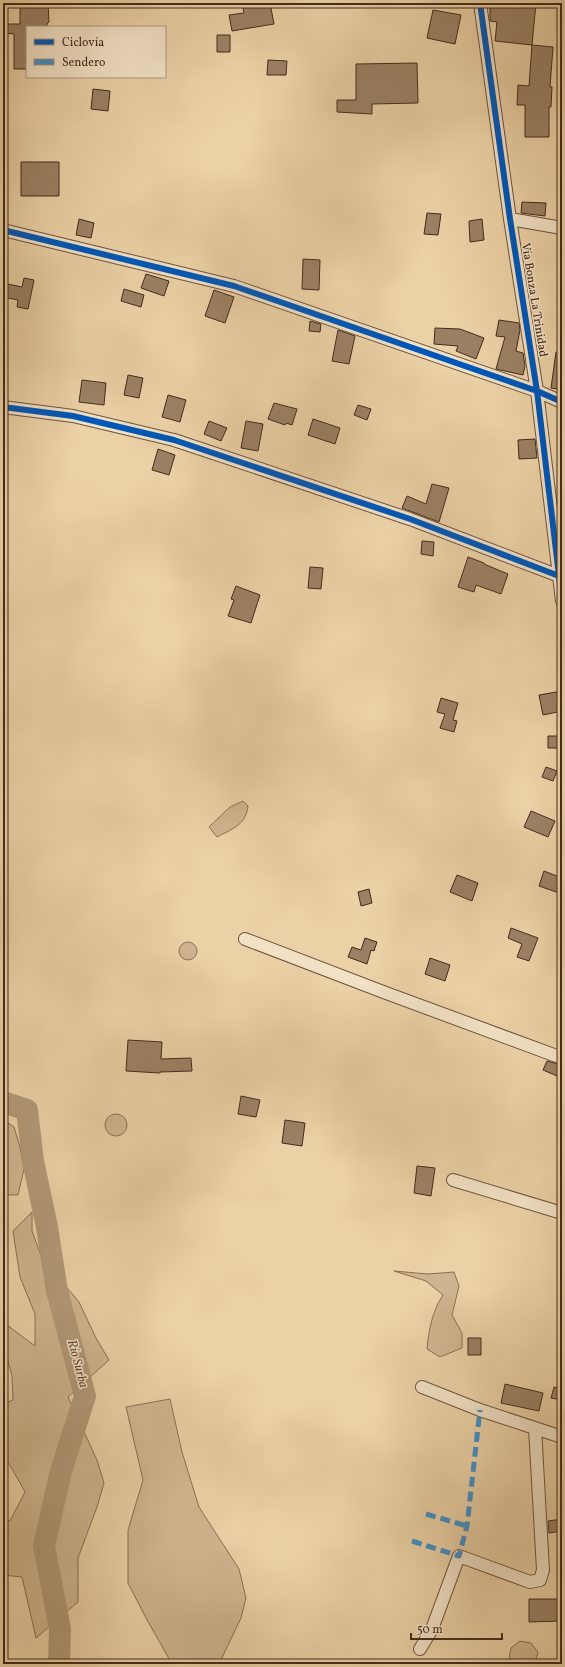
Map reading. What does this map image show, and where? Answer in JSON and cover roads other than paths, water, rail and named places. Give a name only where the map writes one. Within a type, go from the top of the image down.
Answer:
[{"type":"street","name":"Vía Bonza La Trinidad","points":[[480,3],[510,219],[537,391],[562,601]]},
{"type":"street","points":[[510,219],[562,228]]},
{"type":"street","points":[[3,230],[234,286],[537,391],[562,402]]},
{"type":"street","points":[[3,407],[73,416],[174,440],[410,519],[559,576]]},
{"type":"street","points":[[245,939],[562,1058]]},
{"type":"street","points":[[453,1180],[562,1213]]},
{"type":"street","points":[[422,1387],[480,1410],[562,1437]]},
{"type":"street","points":[[420,1649],[432,1629],[459,1556],[530,1582],[540,1580],[543,1570],[535,1428]]},
{"type":"waterway","name":"Río Surba","points":[[3,1102],[27,1110],[33,1161],[47,1227],[57,1291],[85,1396],[61,1471],[44,1546],[60,1629],[59,1664]]}]
